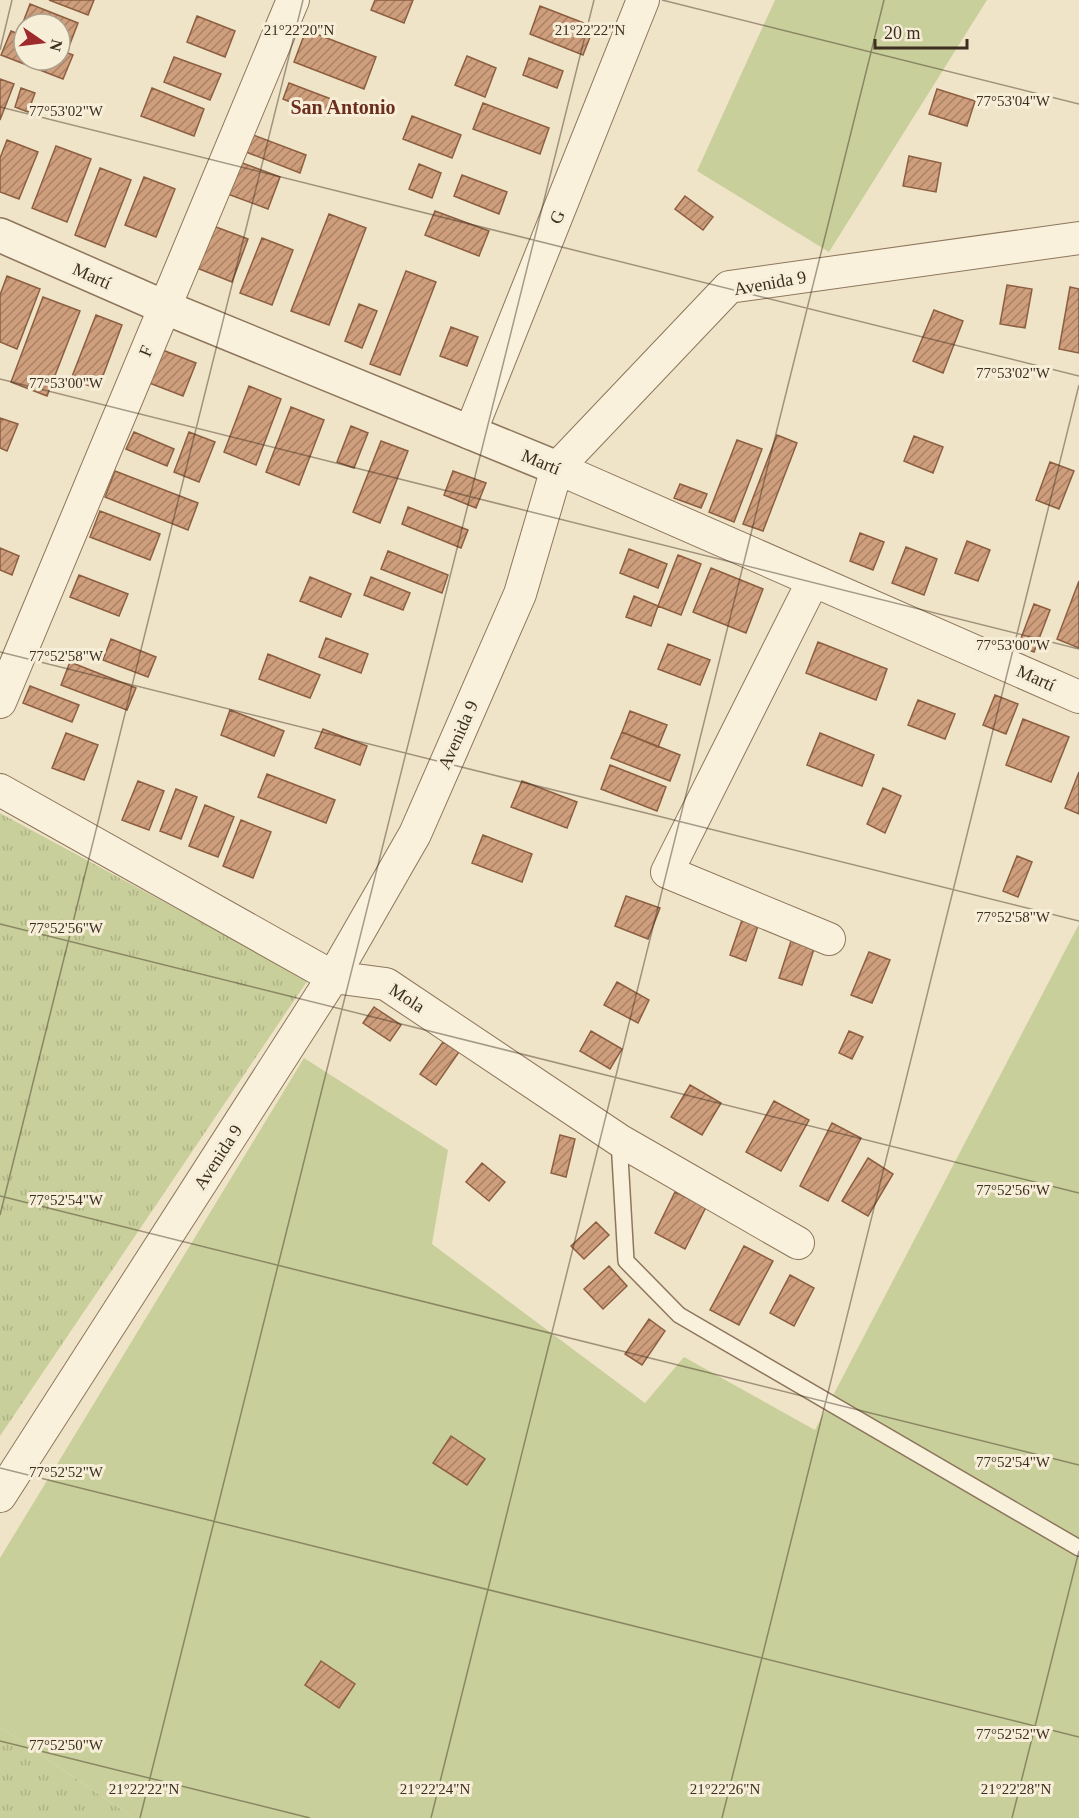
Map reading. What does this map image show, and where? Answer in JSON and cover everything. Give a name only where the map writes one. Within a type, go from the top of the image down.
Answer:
[{"type":"street","name":"F","points":[[0,702],[293,0]]},
{"type":"street","name":"G","points":[[470,433],[643,0]]},
{"type":"street","name":"Martí","points":[[0,235],[164,307],[557,468],[1079,697]]},
{"type":"street","name":"Avenida 9","points":[[0,1496],[333,977],[415,834],[520,594],[557,468],[729,287],[1079,238]]},
{"type":"street","points":[[813,581],[667,872],[829,939]]},
{"type":"street","name":"Mola","points":[[0,790],[333,977],[386,984],[619,1140],[798,1243]]},
{"type":"lane","points":[[619,1140],[626,1261],[679,1315],[1079,1548]]},
{"type":"green space","points":[[775,0],[987,0],[829,252],[697,171]]},
{"type":"green space","points":[[0,813],[308,980],[0,1436]]},
{"type":"green space","points":[[1079,924],[1079,1818],[134,1818],[0,1727],[0,1558],[304,1058],[448,1150],[432,1244],[645,1403],[684,1357],[815,1430]]},
{"type":"green space","points":[[0,1727],[134,1818],[0,1818]]},
{"type":"building","points":[[49,0],[94,0],[88,15]]},
{"type":"building","points":[[375,0],[413,0],[404,23],[371,10]]},
{"type":"building","points":[[30,4],[50,12],[27,12]]},
{"type":"building","points":[[540,6],[594,27],[583,55],[530,34]]},
{"type":"building","points":[[197,16],[235,31],[225,57],[187,42]]},
{"type":"building","points":[[72,21],[78,23],[72,39]]},
{"type":"building","points":[[306,30],[376,57],[364,89],[294,62]]},
{"type":"building","points":[[11,31],[12,31],[12,59],[1,55]]},
{"type":"building","points":[[467,56],[496,68],[485,97],[455,85]]},
{"type":"building","points":[[174,57],[221,74],[210,100],[164,82]]},
{"type":"building","points":[[529,58],[563,71],[557,88],[523,75]]},
{"type":"building","points":[[45,72],[66,72],[63,79]]},
{"type":"building","points":[[0,79],[14,84],[0,120]]},
{"type":"building","points":[[289,83],[331,99],[324,116],[283,99]]},
{"type":"building","points":[[21,88],[35,93],[28,112],[15,107]]},
{"type":"building","points":[[152,88],[204,109],[194,136],[141,116]]},
{"type":"building","points":[[937,89],[975,101],[967,126],[929,114]]},
{"type":"building","points":[[483,103],[549,128],[540,154],[473,129]]},
{"type":"building","points":[[412,116],[461,135],[452,158],[403,139]]},
{"type":"building","points":[[248,133],[306,155],[300,173],[241,150]]},
{"type":"building","points":[[7,140],[38,152],[19,199],[0,192],[0,158]]},
{"type":"building","points":[[56,146],[91,159],[67,222],[32,208]]},
{"type":"building","points":[[909,156],[941,163],[936,192],[903,186]]},
{"type":"building","points":[[237,161],[280,177],[268,209],[225,193]]},
{"type":"building","points":[[419,164],[441,173],[432,198],[409,189]]},
{"type":"building","points":[[100,168],[131,180],[105,247],[75,235]]},
{"type":"building","points":[[462,175],[507,192],[499,214],[454,196]]},
{"type":"building","points":[[144,177],[175,189],[156,237],[125,225]]},
{"type":"building","points":[[685,196],[713,217],[703,230],[675,209]]},
{"type":"building","points":[[435,211],[489,231],[479,256],[425,235]]},
{"type":"building","points":[[329,214],[366,228],[329,325],[291,311]]},
{"type":"building","points":[[208,224],[248,239],[232,282],[192,266]]},
{"type":"building","points":[[262,238],[293,250],[272,305],[240,293]]},
{"type":"building","points":[[406,271],[436,282],[400,375],[370,364]]},
{"type":"building","points":[[7,276],[40,289],[17,349],[0,342],[0,295]]},
{"type":"building","points":[[1007,285],[1032,289],[1025,328],[1000,324]]},
{"type":"building","points":[[1070,287],[1079,289],[1079,353],[1059,349]]},
{"type":"building","points":[[43,297],[80,311],[47,396],[11,382]]},
{"type":"building","points":[[359,304],[377,311],[362,348],[345,341]]},
{"type":"building","points":[[934,310],[963,321],[943,373],[913,361]]},
{"type":"building","points":[[96,315],[122,325],[98,389],[71,379]]},
{"type":"building","points":[[451,327],[478,337],[467,366],[440,356]]},
{"type":"building","points":[[160,349],[196,363],[183,396],[147,382]]},
{"type":"building","points":[[249,386],[281,399],[256,465],[224,452]]},
{"type":"building","points":[[291,407],[324,420],[299,485],[266,472]]},
{"type":"building","points":[[0,418],[18,424],[7,451],[0,448]]},
{"type":"building","points":[[351,426],[368,433],[354,468],[337,462]]},
{"type":"building","points":[[134,432],[174,449],[167,466],[126,449]]},
{"type":"building","points":[[189,432],[215,442],[199,482],[174,472]]},
{"type":"building","points":[[777,435],[797,443],[763,531],[743,524]]},
{"type":"building","points":[[914,436],[943,447],[933,473],[904,461]]},
{"type":"building","points":[[737,440],[762,449],[734,522],[709,512]]},
{"type":"building","points":[[381,441],[408,451],[380,523],[353,512]]},
{"type":"building","points":[[1050,462],[1074,471],[1059,509],[1036,500]]},
{"type":"building","points":[[115,471],[198,503],[188,530],[105,497]]},
{"type":"building","points":[[453,471],[486,483],[476,508],[444,495]]},
{"type":"building","points":[[680,484],[707,494],[701,508],[674,498]]},
{"type":"building","points":[[408,507],[468,530],[461,548],[402,524]]},
{"type":"building","points":[[100,511],[160,534],[150,560],[90,537]]},
{"type":"building","points":[[860,533],[884,542],[873,570],[850,561]]},
{"type":"building","points":[[967,541],[990,550],[978,581],[955,573]]},
{"type":"building","points":[[906,547],[937,559],[924,595],[892,583]]},
{"type":"building","points":[[0,548],[19,556],[12,575],[0,570]]},
{"type":"building","points":[[629,549],[667,564],[658,588],[620,573]]},
{"type":"building","points":[[388,551],[448,575],[442,593],[381,569]]},
{"type":"building","points":[[678,555],[701,564],[681,615],[658,606]]},
{"type":"building","points":[[711,568],[763,589],[746,633],[693,612]]},
{"type":"building","points":[[79,575],[128,594],[119,616],[70,597]]},
{"type":"building","points":[[310,577],[351,594],[341,617],[300,601]]},
{"type":"building","points":[[371,577],[410,593],[403,610],[364,595]]},
{"type":"building","points":[[1079,581],[1079,648],[1057,639]]},
{"type":"building","points":[[634,596],[658,606],[651,626],[626,617]]},
{"type":"building","points":[[1034,604],[1050,610],[1034,652],[1018,646]]},
{"type":"building","points":[[326,638],[368,654],[361,673],[319,657]]},
{"type":"building","points":[[111,639],[156,657],[148,677],[103,660]]},
{"type":"building","points":[[818,642],[887,669],[876,700],[806,673]]},
{"type":"building","points":[[668,644],[710,660],[700,685],[658,669]]},
{"type":"building","points":[[268,654],[320,675],[310,698],[259,679]]},
{"type":"building","points":[[70,662],[136,688],[127,710],[61,685]]},
{"type":"building","points":[[30,686],[79,705],[72,722],[23,703]]},
{"type":"building","points":[[995,695],[1018,704],[1006,734],[983,725]]},
{"type":"building","points":[[918,700],[955,714],[945,739],[908,725]]},
{"type":"building","points":[[230,710],[284,731],[274,756],[221,735]]},
{"type":"building","points":[[630,711],[667,725],[658,747],[622,732]]},
{"type":"building","points":[[1023,719],[1069,737],[1051,782],[1006,765]]},
{"type":"building","points":[[323,729],[367,746],[360,765],[315,748]]},
{"type":"building","points":[[622,732],[680,755],[670,781],[611,758]]},
{"type":"building","points":[[66,733],[98,745],[84,780],[52,768]]},
{"type":"building","points":[[820,733],[874,755],[862,786],[807,765]]},
{"type":"building","points":[[610,765],[666,787],[657,811],[601,789]]},
{"type":"building","points":[[1079,772],[1079,814],[1065,808]]},
{"type":"building","points":[[267,774],[335,800],[326,823],[258,797]]},
{"type":"building","points":[[138,781],[164,791],[149,830],[122,820]]},
{"type":"building","points":[[522,781],[577,802],[567,828],[511,807]]},
{"type":"building","points":[[883,788],[901,796],[885,833],[867,824]]},
{"type":"building","points":[[176,789],[197,797],[181,839],[160,831]]},
{"type":"building","points":[[205,805],[234,817],[218,857],[189,846]]},
{"type":"building","points":[[241,820],[271,832],[253,878],[223,866]]},
{"type":"building","points":[[483,835],[532,854],[522,882],[472,863]]},
{"type":"building","points":[[1017,856],[1032,862],[1018,897],[1003,891]]},
{"type":"building","points":[[626,896],[660,908],[648,939],[615,926]]},
{"type":"building","points":[[742,920],[758,926],[746,961],[730,955]]},
{"type":"building","points":[[791,941],[814,949],[802,985],[779,978]]},
{"type":"building","points":[[869,952],[890,960],[872,1003],[851,995]]},
{"type":"building","points":[[617,982],[649,1000],[638,1023],[604,1005]]},
{"type":"building","points":[[374,1007],[401,1025],[390,1041],[363,1023]]},
{"type":"building","points":[[591,1031],[622,1049],[610,1069],[580,1051]]},
{"type":"building","points":[[849,1031],[863,1037],[852,1059],[839,1053]]},
{"type":"building","points":[[443,1042],[459,1052],[436,1085],[420,1074]]},
{"type":"building","points":[[690,1085],[721,1103],[702,1135],[671,1117]]},
{"type":"building","points":[[774,1101],[809,1120],[781,1171],[746,1152]]},
{"type":"building","points":[[832,1123],[861,1138],[828,1201],[800,1186]]},
{"type":"building","points":[[560,1135],[575,1139],[566,1177],[551,1173]]},
{"type":"building","points":[[868,1158],[893,1174],[868,1216],[842,1201]]},
{"type":"building","points":[[482,1163],[505,1182],[489,1201],[466,1182]]},
{"type":"building","points":[[675,1192],[706,1207],[685,1249],[655,1233]]},
{"type":"building","points":[[596,1222],[609,1235],[584,1259],[571,1246]]},
{"type":"building","points":[[744,1246],[773,1261],[739,1325],[710,1310]]},
{"type":"building","points":[[609,1266],[627,1286],[603,1309],[584,1289]]},
{"type":"building","points":[[790,1275],[814,1288],[794,1326],[770,1313]]},
{"type":"building","points":[[649,1319],[665,1331],[642,1365],[625,1354]]},
{"type":"building","points":[[451,1436],[485,1459],[467,1485],[433,1463]]},
{"type":"building","points":[[321,1661],[355,1684],[339,1708],[305,1685]]},
{"type":"district","name":"San Antonio","points":[[343,107]]}]
